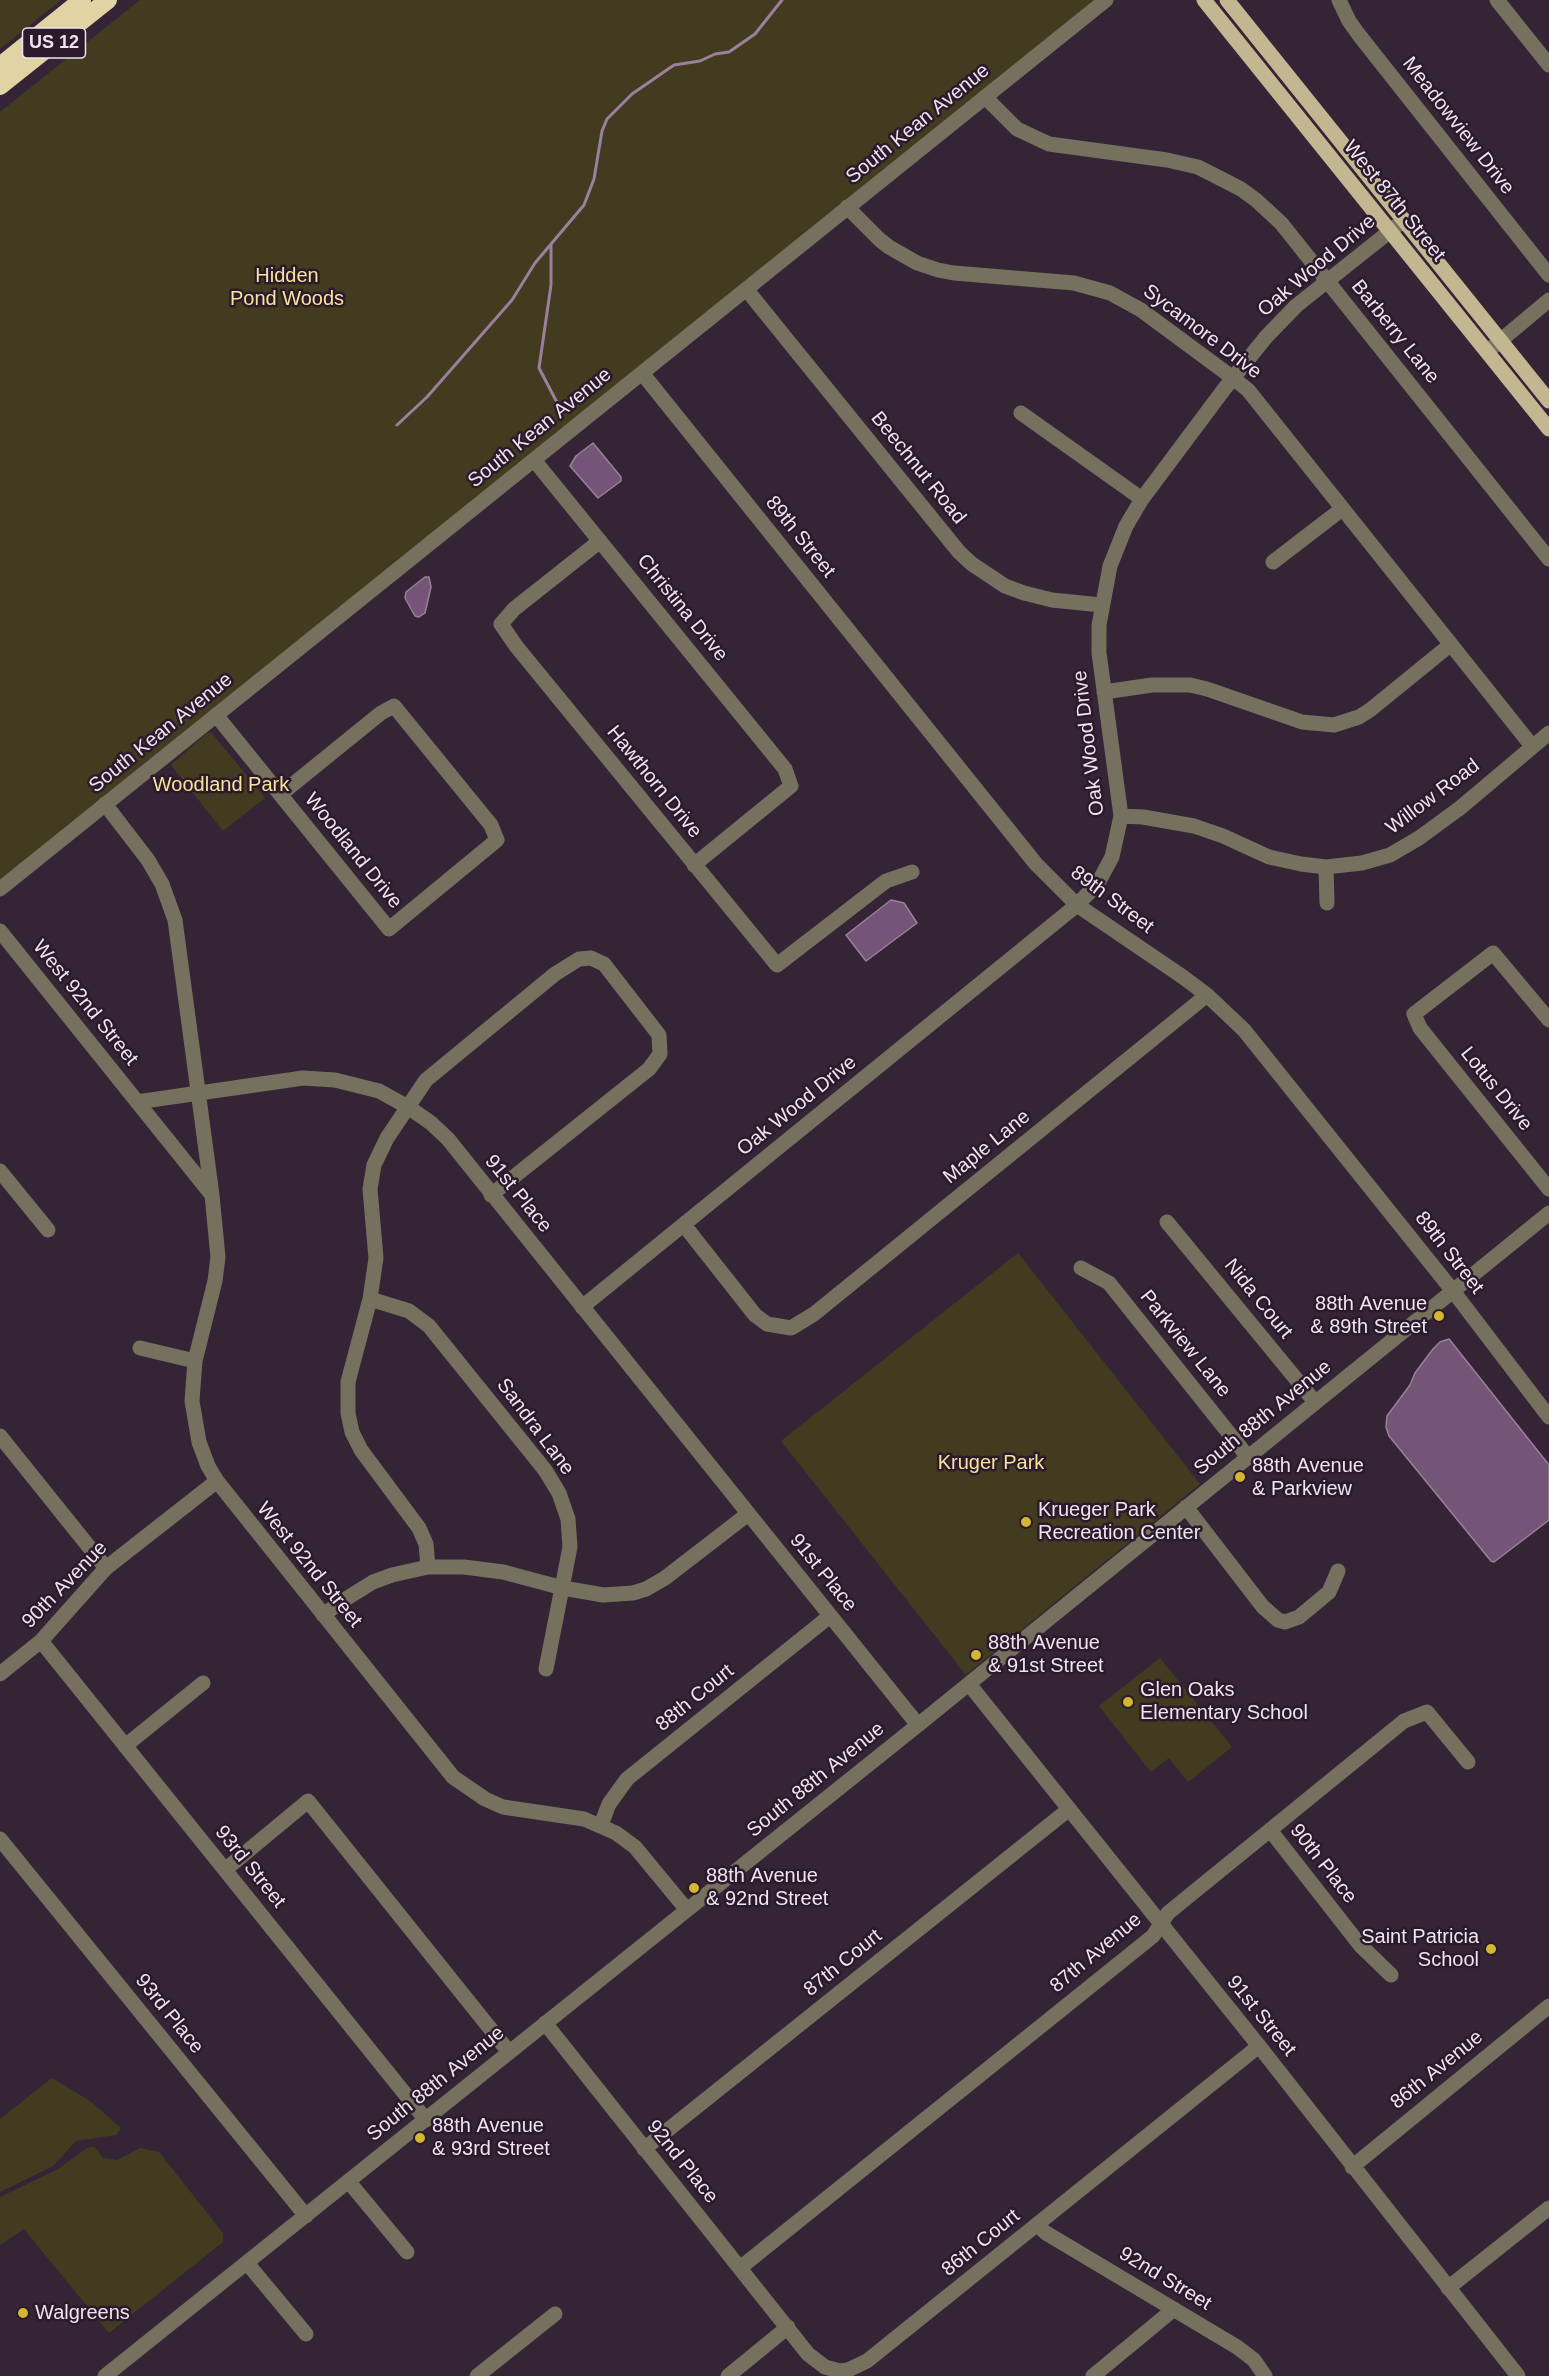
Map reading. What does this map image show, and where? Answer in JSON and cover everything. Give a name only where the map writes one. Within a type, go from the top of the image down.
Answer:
[{"type":"highway","name":"US 12","points":[[0,66],[82,0]]},
{"type":"highway","name":"US 12","points":[[0,86],[108,0]]},
{"type":"main road","name":"West 87th Street","points":[[1204,0],[1549,429]]},
{"type":"main road","name":"West 87th Street","points":[[1227,0],[1549,401]]},
{"type":"street","name":"South Kean Avenue","points":[[0,889],[1106,0]]},
{"type":"street","name":"Meadowview Drive","points":[[1339,0],[1359,35],[1549,275]]},
{"type":"street","points":[[1497,0],[1549,65]]},
{"type":"street","name":"Barberry Lane","points":[[986,97],[1017,129],[1049,144],[1167,159],[1198,167],[1241,189],[1269,211],[1549,559]]},
{"type":"street","name":"Sycamore Drive","points":[[848,207],[889,247],[917,263],[938,270],[1074,283],[1110,294],[1141,310],[1233,378],[1248,390],[1532,746]]},
{"type":"street","name":"Oak Wood Drive","points":[[582,1307],[1090,893],[1109,866],[1121,816],[1099,653],[1101,605],[1116,549],[1142,500],[1233,378],[1277,324],[1404,220]]},
{"type":"street","name":"Beechnut Road","points":[[746,289],[959,552],[972,564],[1005,586],[1024,593],[1053,600],[1101,605]]},
{"type":"street","points":[[1488,351],[1549,300]]},
{"type":"street","name":"89th Street","points":[[642,373],[1027,853],[1077,905],[1207,995],[1244,1030],[1453,1291],[1549,1417]]},
{"type":"street","points":[[1021,413],[1142,500]]},
{"type":"street","name":"Christina Drive","points":[[534,460],[785,769],[791,786],[694,865]]},
{"type":"street","points":[[1273,562],[1342,509]]},
{"type":"street","name":"Hawthorn Drive","points":[[600,541],[514,609],[501,624],[523,655],[777,965],[886,881],[912,872]]},
{"type":"street","points":[[1104,692],[1152,685],[1190,685],[1302,722],[1334,725],[1359,717],[1370,710],[1450,645]]},
{"type":"street","name":"Woodland Drive","points":[[216,715],[389,929],[497,840],[491,825],[393,706],[381,713],[281,794]]},
{"type":"street","name":"Willow Road","points":[[1121,816],[1143,817],[1194,826],[1223,836],[1269,857],[1326,867],[1362,863],[1390,855],[1404,848],[1460,808],[1549,733]]},
{"type":"street","points":[[105,804],[148,860],[162,884],[175,920],[212,1196]]},
{"type":"street","points":[[1326,867],[1327,903]]},
{"type":"street","name":"West 92nd Street","points":[[0,931],[212,1196],[218,1257],[215,1281],[195,1361],[192,1401],[195,1430],[208,1466],[217,1481],[445,1767],[464,1785],[503,1807],[584,1819],[602,1825],[635,1847],[687,1910]]},
{"type":"street","name":"Lotus Drive","points":[[1549,1020],[1493,953],[1414,1014],[1420,1028],[1549,1189]]},
{"type":"street","points":[[428,1567],[426,1544],[419,1528],[375,1471],[352,1432],[348,1406],[348,1382],[369,1299],[376,1258],[370,1201],[372,1175],[387,1138],[426,1080],[555,974],[579,959],[591,958],[604,964],[659,1035],[660,1054],[649,1069],[491,1195]]},
{"type":"street","name":"Maple Lane","points":[[684,1225],[755,1315],[767,1324],[791,1334],[1207,995]]},
{"type":"street","name":"91st Place","points":[[199,1092],[303,1077],[361,1085],[379,1091],[408,1107],[448,1139],[918,1725]]},
{"type":"street","points":[[137,1102],[199,1092]]},
{"type":"street","points":[[0,1170],[48,1230]]},
{"type":"street","name":"South 88th Avenue","points":[[105,2376],[969,1684],[1549,1213]]},
{"type":"street","name":"Nida Court","points":[[1167,1222],[1316,1402]]},
{"type":"street","name":"Parkview Lane","points":[[1081,1268],[1109,1283],[1248,1457]]},
{"type":"street","name":"Sandra Lane","points":[[369,1299],[398,1306],[429,1326],[549,1476],[565,1506],[571,1533],[563,1588],[546,1668]]},
{"type":"street","points":[[140,1348],[195,1361]]},
{"type":"street","points":[[0,1436],[106,1568]]},
{"type":"street","name":"90th Avenue","points":[[0,1674],[41,1641],[106,1568],[217,1481]]},
{"type":"street","points":[[1186,1507],[1263,1607],[1278,1620],[1285,1622],[1299,1617],[1329,1592],[1338,1571]]},
{"type":"street","points":[[323,1616],[373,1582],[401,1572],[428,1567],[464,1567],[503,1572],[563,1588],[603,1595],[633,1593],[646,1589],[665,1578],[748,1514]]},
{"type":"street","name":"88th Court","points":[[602,1825],[609,1804],[627,1779],[830,1616]]},
{"type":"street","name":"93rd Street","points":[[41,1641],[426,2120]]},
{"type":"street","points":[[125,1746],[203,1683]]},
{"type":"street","name":"91st Street","points":[[969,1684],[1160,1926],[1259,2046],[1518,2376]]},
{"type":"street","name":"87th Avenue","points":[[740,2268],[1153,1936],[1168,1912],[1404,1721],[1427,1712],[1468,1762]]},
{"type":"street","points":[[226,1869],[308,1801],[509,2052]]},
{"type":"street","name":"87th Court","points":[[644,2149],[1068,1810]]},
{"type":"street","name":"90th Place","points":[[1270,1830],[1360,1945],[1391,1975]]},
{"type":"street","name":"93rd Place","points":[[0,1839],[306,2216]]},
{"type":"street","name":"86th Avenue","points":[[1353,2167],[1549,2006]]},
{"type":"street","name":"92nd Place","points":[[545,2023],[788,2327]]},
{"type":"street","name":"86th Court","points":[[788,2327],[815,2361],[825,2367],[840,2371],[856,2367],[867,2361],[1259,2046]]},
{"type":"street","points":[[349,2182],[407,2252]]},
{"type":"street","points":[[1448,2288],[1549,2208]]},
{"type":"street","name":"92nd Street","points":[[1037,2225],[1046,2233],[1248,2355],[1265,2376]]},
{"type":"street","points":[[247,2264],[306,2334]]},
{"type":"street","points":[[1093,2376],[1174,2309]]},
{"type":"street","points":[[477,2376],[555,2314]]},
{"type":"street","points":[[728,2376],[788,2327]]},
{"type":"green space","points":[[0,0],[61,0],[0,49]]},
{"type":"green space","name":"Hidden Pond Woods","points":[[140,0],[1104,0],[0,888],[0,112]]},
{"type":"green space","name":"Woodland Park","points":[[211,732],[265,798],[223,831],[171,765]]},
{"type":"green space","name":"Kruger Park","points":[[1018,1253],[1200,1484],[966,1675],[781,1441]]},
{"type":"green space","points":[[1160,1658],[1232,1747],[1188,1782],[1169,1758],[1151,1772],[1099,1706]]},
{"type":"green space","points":[[52,2078],[90,2101],[121,2128],[116,2135],[76,2141],[53,2166],[0,2192],[0,2119]]},
{"type":"green space","points":[[94,2146],[103,2158],[117,2160],[140,2148],[159,2152],[223,2233],[223,2242],[109,2333],[24,2229],[0,2245],[0,2197],[58,2169],[87,2148]]},
{"type":"shaded area","points":[[593,443],[621,477],[621,481],[598,498],[570,466],[576,456]]},
{"type":"shaded area","points":[[425,577],[429,577],[431,587],[425,613],[419,617],[415,616],[405,598],[406,592]]},
{"type":"shaded area","points":[[891,900],[904,903],[917,923],[866,961],[846,935]]},
{"type":"shaded area","points":[[1449,1339],[1549,1465],[1549,1520],[1494,1562],[1389,1436],[1386,1427],[1387,1416],[1410,1385],[1415,1373],[1440,1342]]},
{"type":"waterway","points":[[397,425],[427,397],[512,300],[535,263],[584,205],[594,179],[602,131],[607,119],[632,94],[674,65],[700,61],[715,54],[729,52],[755,34],[782,0]]},
{"type":"waterway","points":[[551,244],[551,285],[539,368],[562,412]]},
{"type":"place","name":"88th Avenue & 89th Street","points":[[1439,1316]]},
{"type":"place","name":"88th Avenue & Parkview","points":[[1240,1477]]},
{"type":"place","name":"Krueger Park Recreation Center","points":[[1026,1522]]},
{"type":"place","name":"88th Avenue & 91st Street","points":[[976,1655]]},
{"type":"place","name":"Glen Oaks Elementary School","points":[[1128,1702]]},
{"type":"place","name":"88th Avenue & 92nd Street","points":[[694,1888]]},
{"type":"place","name":"Saint Patricia School","points":[[1491,1949]]},
{"type":"place","name":"88th Avenue & 93rd Street","points":[[420,2138]]},
{"type":"place","name":"Walgreens","points":[[23,2313]]}]
